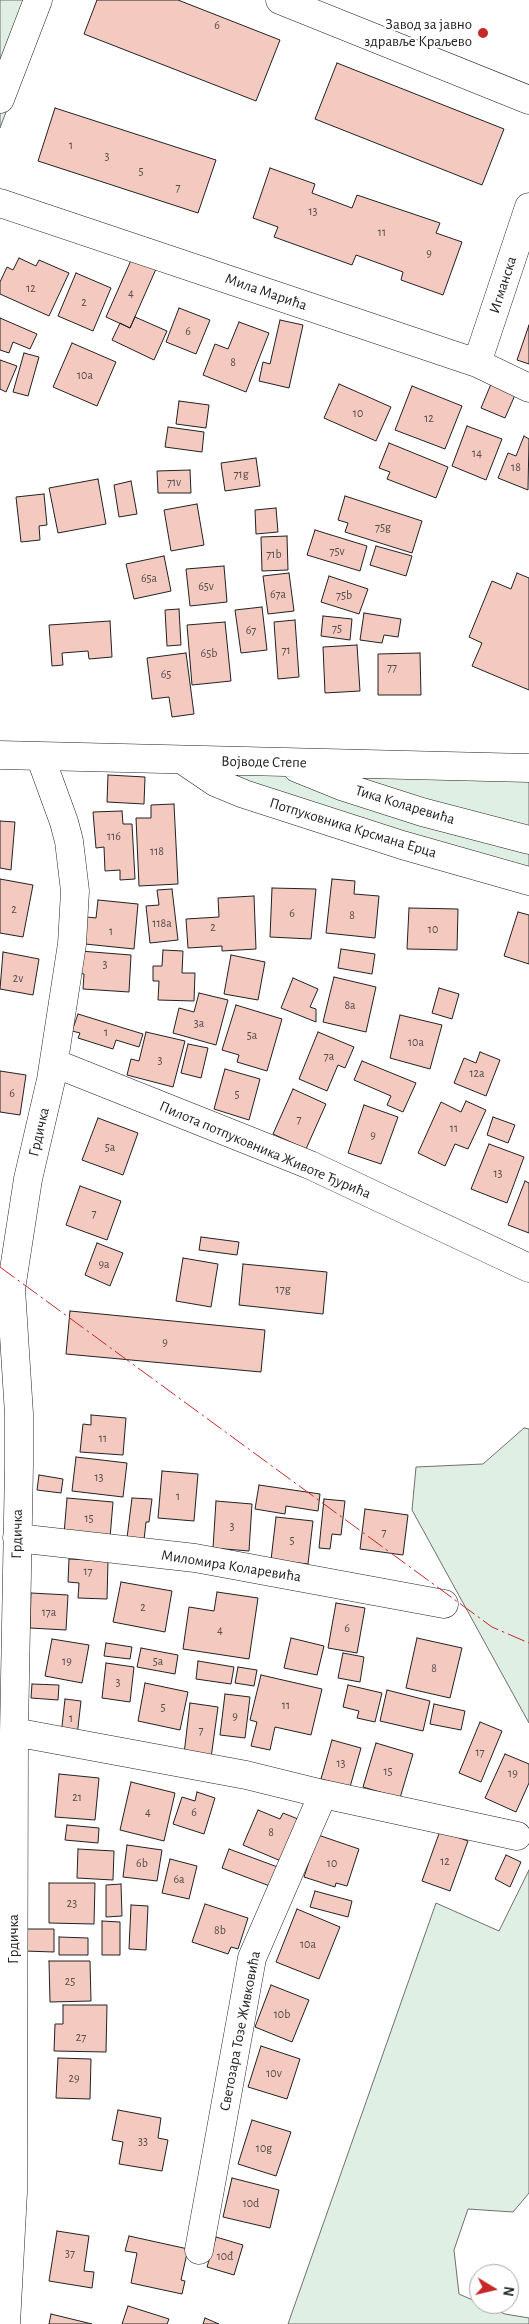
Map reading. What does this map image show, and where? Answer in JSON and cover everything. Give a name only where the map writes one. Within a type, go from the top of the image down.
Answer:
[{"type":"street","points":[[0,99],[38,0]]},
{"type":"street","points":[[280,0],[529,100]]},
{"type":"street","name":"Мила Марића","points":[[0,203],[477,363],[529,388]]},
{"type":"street","name":"Игманска","points":[[477,363],[529,207]]},
{"type":"street","name":"Војводе Степе","points":[[0,755],[529,768]]},
{"type":"street","name":"Грдичка","points":[[6,2324],[14,2192],[14,1732],[17,1538],[10,1468],[19,1414],[11,1289],[28,1179],[54,1063],[72,944],[74,891],[69,841],[40,756]]},
{"type":"street","name":"Потпуковника Крсмана Ерца","points":[[184,761],[215,782],[244,794],[402,845],[529,881]]},
{"type":"street","name":"Тика Коларевића","points":[[285,763],[344,787],[422,812],[529,840]]},
{"type":"street","name":"Пилота потпуковника Животе Ђурића","points":[[54,1063],[310,1165],[529,1268]]},
{"type":"street","name":"Миломира Коларевића","points":[[17,1538],[195,1558],[444,1604]]},
{"type":"street","points":[[14,1732],[246,1775],[323,1794],[517,1836]]},
{"type":"street","name":"Светозара Тозе Живковића","points":[[199,2250],[252,1958],[323,1794]]},
{"type":"green space","points":[[0,0],[48,0],[0,128]]},
{"type":"green space","points":[[184,761],[529,768],[529,881]]},
{"type":"green space","points":[[524,1428],[529,1429],[529,1723],[412,1510],[416,1467],[483,1464]]},
{"type":"green space","points":[[529,1870],[529,2193],[513,2212],[468,2209],[454,2250],[459,2294],[469,2298],[469,2314],[505,2314],[529,2318],[529,2324],[288,2324],[436,1903],[499,1931]]},
{"type":"building","points":[[97,0],[178,0],[280,40],[256,101],[84,34]]},
{"type":"building","points":[[337,63],[504,129],[482,185],[315,119]]},
{"type":"building","points":[[55,108],[216,160],[198,213],[38,161]]},
{"type":"building","points":[[270,168],[315,184],[312,193],[352,208],[357,195],[440,223],[436,233],[462,242],[443,295],[401,280],[403,272],[356,255],[352,265],[274,237],[278,227],[253,218]]},
{"type":"building","points":[[19,258],[36,266],[39,260],[69,273],[49,316],[0,294],[0,282],[7,267],[13,270]]},
{"type":"building","points":[[132,258],[156,269],[130,328],[106,317]]},
{"type":"building","points":[[76,273],[111,288],[93,331],[58,316]]},
{"type":"building","points":[[179,308],[210,320],[196,354],[166,342]]},
{"type":"building","points":[[135,317],[167,331],[154,360],[112,340],[120,323],[130,328]]},
{"type":"building","points":[[0,318],[37,334],[30,349],[13,342],[9,353],[0,350]]},
{"type":"building","points":[[280,320],[303,325],[289,388],[259,381],[263,362],[270,364]]},
{"type":"building","points":[[239,322],[269,333],[246,392],[203,375],[215,344],[228,349]]},
{"type":"building","points":[[529,325],[529,364],[517,360]]},
{"type":"building","points":[[72,343],[116,362],[97,406],[53,387]]},
{"type":"building","points":[[24,353],[39,357],[28,396],[13,392]]},
{"type":"building","points":[[0,360],[17,366],[6,392],[0,389]]},
{"type":"building","points":[[339,384],[391,407],[376,441],[324,418]]},
{"type":"building","points":[[491,384],[515,395],[505,418],[481,408]]},
{"type":"building","points":[[412,386],[462,406],[445,449],[395,430]]},
{"type":"building","points":[[179,401],[209,405],[206,428],[176,424]]},
{"type":"building","points":[[467,426],[502,439],[486,480],[452,466]]},
{"type":"building","points":[[168,427],[204,432],[202,452],[165,447]]},
{"type":"building","points":[[524,436],[529,439],[528,490],[498,478],[508,453],[516,456]]},
{"type":"building","points":[[389,443],[448,467],[436,498],[387,479],[390,472],[379,468]]},
{"type":"building","points":[[256,458],[260,486],[225,491],[221,463]]},
{"type":"building","points":[[190,470],[191,493],[158,493],[157,471]]},
{"type":"building","points":[[98,479],[106,524],[58,533],[49,488]]},
{"type":"building","points":[[131,481],[137,514],[119,517],[114,485]]},
{"type":"building","points":[[44,494],[47,525],[39,526],[40,540],[21,542],[16,497]]},
{"type":"building","points":[[345,496],[422,521],[412,553],[345,532],[348,523],[338,520]]},
{"type":"building","points":[[197,504],[204,545],[171,551],[164,510]]},
{"type":"building","points":[[276,508],[278,532],[256,534],[255,510]]},
{"type":"building","points":[[315,530],[367,546],[360,571],[307,555]]},
{"type":"building","points":[[287,536],[288,570],[262,571],[261,537]]},
{"type":"building","points":[[376,546],[412,556],[406,576],[370,565]]},
{"type":"building","points":[[164,556],[171,591],[134,599],[126,564]]},
{"type":"building","points":[[224,566],[227,602],[190,606],[186,569]]},
{"type":"building","points":[[289,573],[294,611],[268,614],[263,576]]},
{"type":"building","points":[[517,573],[529,578],[529,690],[472,666],[482,643],[469,637],[492,581],[511,589]]},
{"type":"building","points":[[329,576],[368,589],[359,614],[321,602]]},
{"type":"building","points":[[262,607],[267,650],[241,653],[235,610]]},
{"type":"building","points":[[179,609],[181,645],[167,646],[165,610]]},
{"type":"building","points":[[364,613],[401,619],[398,637],[384,635],[382,643],[360,640]]},
{"type":"building","points":[[323,616],[352,619],[350,640],[321,636]]},
{"type":"building","points":[[295,620],[299,677],[278,679],[274,622]]},
{"type":"building","points":[[110,621],[112,657],[89,659],[88,651],[62,653],[63,665],[52,666],[49,625]]},
{"type":"building","points":[[225,622],[231,681],[192,685],[187,625]]},
{"type":"building","points":[[357,645],[360,691],[325,693],[323,647]]},
{"type":"building","points":[[186,653],[194,714],[172,717],[169,697],[152,699],[147,658]]},
{"type":"building","points":[[420,653],[421,695],[378,695],[378,654]]},
{"type":"building","points":[[108,775],[145,777],[144,804],[107,802]]},
{"type":"building","points":[[174,804],[178,884],[139,886],[136,818],[151,818],[151,805]]},
{"type":"building","points":[[122,811],[123,824],[132,824],[135,879],[120,880],[120,870],[105,871],[104,847],[96,848],[93,812]]},
{"type":"building","points":[[0,821],[15,822],[11,870],[0,868]]},
{"type":"building","points":[[0,879],[33,885],[23,937],[0,933]]},
{"type":"building","points":[[332,879],[355,881],[354,894],[379,896],[375,938],[326,933]]},
{"type":"building","points":[[272,888],[316,889],[311,939],[270,937]]},
{"type":"building","points":[[172,889],[178,940],[150,943],[146,906],[159,905],[157,890]]},
{"type":"building","points":[[254,896],[256,949],[222,951],[222,946],[188,948],[186,919],[219,917],[218,898]]},
{"type":"building","points":[[98,900],[138,904],[134,949],[85,944],[87,917],[96,918]]},
{"type":"building","points":[[409,908],[458,909],[457,950],[407,949]]},
{"type":"building","points":[[518,912],[529,915],[529,964],[504,956]]},
{"type":"building","points":[[341,949],[375,954],[372,974],[338,968]]},
{"type":"building","points":[[163,950],[183,951],[182,973],[195,973],[194,1001],[158,1000],[159,981],[153,981],[153,966],[162,966]]},
{"type":"building","points":[[80,951],[131,955],[129,992],[83,989],[84,974],[78,973]]},
{"type":"building","points":[[3,952],[39,959],[33,995],[0,989]]},
{"type":"building","points":[[231,955],[265,962],[258,1000],[224,994]]},
{"type":"building","points":[[334,977],[376,987],[366,1032],[323,1022]]},
{"type":"building","points":[[293,978],[318,989],[310,1007],[316,1009],[316,1022],[281,1008]]},
{"type":"building","points":[[439,988],[459,994],[452,1019],[432,1013]]},
{"type":"building","points":[[199,993],[228,1000],[216,1045],[173,1033],[179,1008],[194,1012]]},
{"type":"building","points":[[236,1005],[282,1019],[267,1071],[237,1062],[239,1055],[222,1050]]},
{"type":"building","points":[[78,1014],[143,1034],[139,1047],[116,1040],[113,1049],[78,1038],[80,1033],[72,1031]]},
{"type":"building","points":[[400,1015],[442,1025],[430,1069],[390,1058]]},
{"type":"building","points":[[146,1032],[185,1041],[173,1087],[127,1075],[131,1059],[139,1061]]},
{"type":"building","points":[[318,1032],[354,1047],[345,1068],[338,1065],[327,1091],[299,1079]]},
{"type":"building","points":[[188,1044],[208,1048],[201,1078],[181,1073]]},
{"type":"building","points":[[480,1052],[500,1060],[486,1096],[454,1083],[464,1058],[476,1063]]},
{"type":"building","points":[[362,1061],[416,1083],[403,1112],[387,1105],[391,1096],[354,1080]]},
{"type":"building","points":[[225,1069],[260,1079],[249,1120],[214,1109]]},
{"type":"building","points":[[0,1071],[26,1075],[20,1115],[0,1112]]},
{"type":"building","points":[[293,1089],[326,1104],[306,1149],[273,1134]]},
{"type":"building","points":[[466,1101],[486,1110],[468,1149],[455,1144],[445,1166],[418,1153],[441,1102],[461,1112]]},
{"type":"building","points":[[364,1105],[398,1117],[381,1164],[348,1153]]},
{"type":"building","points":[[493,1117],[515,1125],[508,1143],[487,1135]]},
{"type":"building","points":[[98,1118],[138,1133],[123,1175],[82,1160]]},
{"type":"building","points":[[489,1144],[524,1157],[507,1203],[471,1189]]},
{"type":"building","points":[[525,1181],[529,1183],[529,1233],[508,1225]]},
{"type":"building","points":[[80,1186],[121,1201],[107,1240],[66,1225]]},
{"type":"building","points":[[201,1237],[239,1242],[237,1255],[199,1250]]},
{"type":"building","points":[[97,1243],[123,1253],[110,1286],[85,1275]]},
{"type":"building","points":[[183,1258],[218,1264],[211,1307],[176,1301]]},
{"type":"building","points":[[243,1264],[327,1272],[323,1314],[239,1305]]},
{"type":"building","points":[[70,1311],[265,1330],[261,1372],[66,1354]]},
{"type":"building","points":[[91,1415],[126,1418],[123,1455],[80,1452],[83,1424],[91,1425]]},
{"type":"building","points":[[76,1457],[127,1463],[123,1497],[72,1491]]},
{"type":"building","points":[[162,1471],[198,1474],[194,1521],[158,1518]]},
{"type":"building","points":[[39,1475],[63,1479],[61,1493],[37,1490]]},
{"type":"building","points":[[259,1485],[320,1494],[318,1511],[286,1506],[285,1514],[255,1509]]},
{"type":"building","points":[[67,1498],[113,1502],[110,1538],[64,1534]]},
{"type":"building","points":[[132,1498],[152,1499],[144,1540],[127,1538]]},
{"type":"building","points":[[324,1499],[345,1501],[341,1535],[332,1534],[330,1549],[319,1548]]},
{"type":"building","points":[[216,1501],[252,1504],[249,1551],[213,1548]]},
{"type":"building","points":[[365,1509],[408,1515],[403,1555],[360,1549]]},
{"type":"building","points":[[276,1517],[313,1521],[308,1564],[271,1560]]},
{"type":"building","points":[[69,1559],[108,1561],[107,1599],[78,1598],[79,1583],[68,1582]]},
{"type":"building","points":[[121,1582],[172,1591],[165,1632],[113,1622]]},
{"type":"building","points":[[217,1592],[258,1598],[249,1659],[183,1649],[189,1607],[214,1611]]},
{"type":"building","points":[[31,1593],[68,1595],[66,1630],[30,1628]]},
{"type":"building","points":[[336,1603],[365,1608],[357,1653],[328,1648]]},
{"type":"building","points":[[291,1638],[324,1646],[317,1675],[284,1668]]},
{"type":"building","points":[[417,1638],[462,1648],[450,1698],[406,1688]]},
{"type":"building","points":[[52,1639],[89,1645],[82,1683],[45,1676]]},
{"type":"building","points":[[106,1643],[132,1647],[130,1659],[104,1656]]},
{"type":"building","points":[[141,1648],[178,1655],[175,1674],[137,1667]]},
{"type":"building","points":[[343,1653],[364,1657],[360,1682],[338,1678]]},
{"type":"building","points":[[198,1661],[234,1667],[231,1684],[196,1679]]},
{"type":"building","points":[[106,1663],[134,1667],[130,1702],[102,1698]]},
{"type":"building","points":[[238,1667],[257,1670],[254,1686],[235,1683]]},
{"type":"building","points":[[261,1675],[322,1689],[311,1735],[275,1727],[270,1750],[251,1746],[257,1722],[250,1720]]},
{"type":"building","points":[[145,1683],[188,1692],[180,1730],[138,1721]]},
{"type":"building","points":[[32,1684],[59,1685],[58,1700],[31,1698]]},
{"type":"building","points":[[348,1685],[382,1693],[375,1722],[357,1718],[359,1711],[343,1707]]},
{"type":"building","points":[[387,1690],[430,1701],[423,1731],[380,1721]]},
{"type":"building","points":[[225,1694],[250,1697],[245,1738],[220,1735]]},
{"type":"building","points":[[65,1699],[81,1701],[77,1736],[61,1735]]},
{"type":"building","points":[[190,1703],[218,1707],[211,1758],[184,1754]]},
{"type":"building","points":[[434,1704],[465,1711],[461,1730],[430,1724]]},
{"type":"building","points":[[480,1722],[502,1731],[481,1782],[459,1773]]},
{"type":"building","points":[[332,1740],[361,1748],[350,1787],[321,1779]]},
{"type":"building","points":[[376,1743],[413,1754],[400,1798],[363,1787]]},
{"type":"building","points":[[505,1754],[529,1764],[529,1783],[516,1812],[485,1798]]},
{"type":"building","points":[[59,1774],[99,1778],[95,1820],[55,1817]]},
{"type":"building","points":[[131,1782],[175,1793],[164,1841],[120,1830]]},
{"type":"building","points":[[197,1792],[215,1798],[204,1834],[173,1824],[182,1797],[195,1801]]},
{"type":"building","points":[[258,1810],[280,1819],[283,1813],[298,1819],[281,1861],[243,1845]]},
{"type":"building","points":[[67,1825],[99,1828],[98,1843],[65,1840]]},
{"type":"building","points":[[440,1831],[468,1841],[450,1891],[422,1881]]},
{"type":"building","points":[[318,1835],[359,1849],[347,1886],[336,1883],[335,1887],[304,1877]]},
{"type":"building","points":[[127,1845],[162,1850],[157,1881],[123,1877]]},
{"type":"building","points":[[78,1849],[114,1851],[113,1880],[77,1878]]},
{"type":"building","points":[[229,1849],[283,1869],[275,1888],[222,1868]]},
{"type":"building","points":[[506,1855],[521,1862],[510,1887],[495,1879]]},
{"type":"building","points":[[170,1859],[197,1866],[189,1899],[162,1893]]},
{"type":"building","points":[[49,1883],[95,1883],[94,1924],[49,1923]]},
{"type":"building","points":[[121,1884],[122,1916],[106,1917],[106,1885]]},
{"type":"building","points":[[315,1891],[352,1901],[348,1917],[310,1907]]},
{"type":"building","points":[[205,1904],[248,1918],[238,1949],[231,1947],[228,1954],[192,1942]]},
{"type":"building","points":[[131,1905],[148,1906],[146,1950],[129,1949]]},
{"type":"building","points":[[297,1909],[340,1927],[319,1979],[276,1962]]},
{"type":"building","points":[[102,1921],[120,1922],[120,1955],[102,1955]]},
{"type":"building","points":[[25,1929],[54,1929],[54,1952],[24,1951]]},
{"type":"building","points":[[59,1937],[88,1938],[88,1955],[59,1955]]},
{"type":"building","points":[[49,1961],[90,1961],[91,2001],[50,2002]]},
{"type":"building","points":[[271,1985],[309,2000],[292,2042],[255,2027]]},
{"type":"building","points":[[63,2005],[107,2005],[106,2052],[54,2051],[55,2024],[63,2024]]},
{"type":"building","points":[[261,2046],[300,2059],[287,2099],[248,2087]]},
{"type":"building","points":[[58,2058],[91,2059],[90,2099],[56,2098]]},
{"type":"building","points":[[118,2110],[161,2118],[158,2138],[168,2140],[162,2171],[119,2164],[123,2142],[112,2140]]},
{"type":"building","points":[[252,2120],[291,2132],[276,2176],[238,2164]]},
{"type":"building","points":[[232,2178],[279,2190],[270,2228],[223,2217]]},
{"type":"building","points":[[57,2231],[89,2236],[84,2271],[94,2272],[92,2288],[49,2281]]},
{"type":"building","points":[[129,2236],[188,2249],[181,2280],[185,2281],[182,2294],[131,2283],[137,2253],[125,2251]]},
{"type":"building","points":[[216,2237],[243,2245],[234,2275],[207,2267]]},
{"type":"building","points":[[128,2306],[169,2319],[167,2324],[122,2324]]},
{"type":"building","points":[[51,2314],[92,2324],[49,2324]]},
{"type":"building","points":[[205,2318],[219,2324],[203,2324]]},
{"type":"power","points":[[0,1267],[492,1627],[529,1643]]},
{"type":"place","name":"Завод за јавно здравље Краљево","points":[[483,33]]}]
